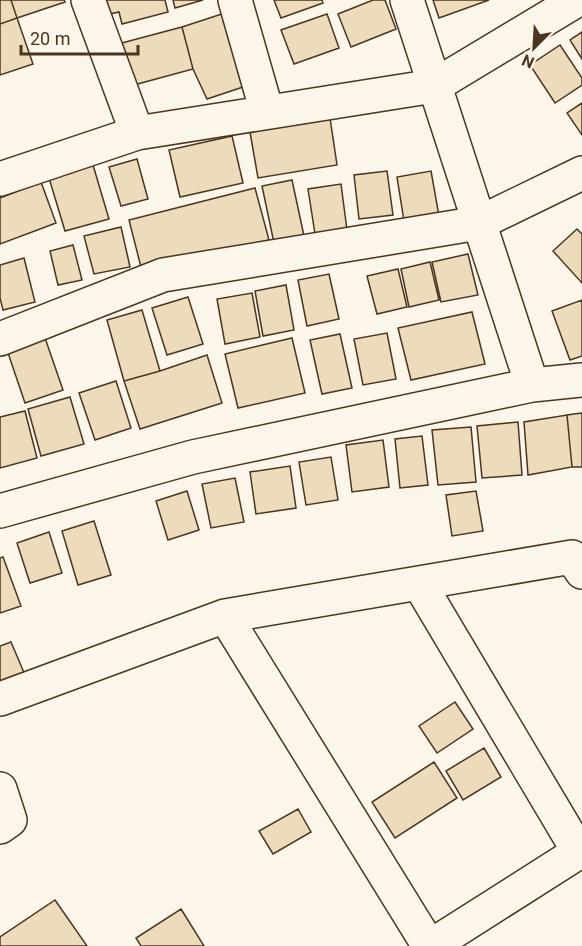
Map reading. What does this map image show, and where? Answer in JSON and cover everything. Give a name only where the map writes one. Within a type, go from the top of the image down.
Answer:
[{"type":"street","points":[[88,0],[137,133]]},
{"type":"street","points":[[235,0],[267,112]]},
{"type":"street","points":[[407,0],[532,385]]},
{"type":"street","points":[[0,180],[137,133],[434,86],[576,0]]},
{"type":"street","points":[[0,339],[163,275],[479,223],[582,173]]},
{"type":"street","points":[[0,511],[193,457],[532,385],[582,380]]},
{"type":"street","points":[[0,699],[225,616],[572,557],[582,572]]},
{"type":"street","points":[[225,616],[430,946],[581,851],[419,583]]},
{"type":"street","points":[[0,789],[10,820],[0,827]]},
{"type":"building","points":[[0,0],[11,0],[17,18],[0,24]]},
{"type":"building","points":[[11,0],[64,0],[65,2],[17,18]]},
{"type":"building","points":[[101,0],[165,0],[168,12],[122,24],[119,12],[105,15]]},
{"type":"building","points":[[173,0],[203,0],[175,8]]},
{"type":"building","points":[[274,0],[322,0],[323,3],[281,18]]},
{"type":"building","points":[[373,0],[385,0],[396,29],[351,47],[338,14]]},
{"type":"building","points":[[433,0],[489,0],[439,18]]},
{"type":"building","points":[[231,11],[255,83],[207,99],[193,69],[182,27]]},
{"type":"building","points":[[327,14],[339,48],[294,64],[281,30]]},
{"type":"building","points":[[17,18],[33,64],[0,75],[0,24]]},
{"type":"building","points":[[182,27],[193,69],[130,86],[118,44]]},
{"type":"building","points":[[582,32],[582,59],[570,40]]},
{"type":"building","points":[[560,45],[582,78],[582,85],[555,103],[530,65]]},
{"type":"building","points":[[582,103],[582,135],[567,113]]},
{"type":"building","points":[[330,118],[337,165],[258,178],[250,132]]},
{"type":"building","points":[[232,136],[243,183],[180,197],[169,150]]},
{"type":"building","points":[[137,159],[148,199],[121,206],[109,167]]},
{"type":"building","points":[[93,165],[109,219],[65,231],[49,178]]},
{"type":"building","points":[[387,171],[393,215],[359,219],[354,175]]},
{"type":"building","points":[[431,171],[439,216],[404,221],[397,177]]},
{"type":"building","points":[[292,180],[304,236],[274,243],[262,186]]},
{"type":"building","points":[[41,182],[56,223],[0,244],[0,198]]},
{"type":"building","points":[[341,184],[347,230],[315,234],[308,189]]},
{"type":"building","points":[[255,188],[269,240],[142,271],[129,220]]},
{"type":"building","points":[[121,227],[130,267],[94,274],[84,236]]},
{"type":"building","points":[[577,229],[582,234],[582,283],[553,251]]},
{"type":"building","points":[[73,245],[82,280],[58,285],[50,251]]},
{"type":"building","points":[[468,254],[478,295],[441,302],[432,262]]},
{"type":"building","points":[[24,258],[35,302],[3,310],[0,298],[0,265]]},
{"type":"building","points":[[430,262],[439,300],[409,307],[401,269]]},
{"type":"building","points":[[398,269],[407,307],[377,314],[367,276]]},
{"type":"building","points":[[329,274],[339,319],[307,326],[298,280]]},
{"type":"building","points":[[286,285],[294,330],[263,336],[255,291]]},
{"type":"building","points":[[252,293],[260,337],[225,344],[217,299]]},
{"type":"building","points":[[188,297],[203,344],[167,355],[152,308]]},
{"type":"building","points":[[582,300],[582,356],[570,360],[552,311]]},
{"type":"building","points":[[142,310],[160,371],[124,381],[107,320]]},
{"type":"building","points":[[472,312],[485,364],[411,380],[398,328]]},
{"type":"building","points":[[387,333],[396,379],[363,385],[354,339]]},
{"type":"building","points":[[340,334],[352,388],[322,394],[310,340]]},
{"type":"building","points":[[44,335],[63,390],[25,403],[6,347]]},
{"type":"building","points":[[292,338],[305,393],[238,408],[225,354]]},
{"type":"building","points":[[207,355],[222,403],[140,429],[124,381]]},
{"type":"building","points":[[116,381],[131,428],[95,440],[79,393]]},
{"type":"building","points":[[70,397],[84,444],[41,456],[28,409]]},
{"type":"building","points":[[25,411],[37,458],[0,468],[0,417]]},
{"type":"building","points":[[582,413],[582,467],[572,467],[567,415]]},
{"type":"building","points":[[567,415],[572,467],[528,475],[524,422]]},
{"type":"building","points":[[518,422],[522,475],[482,478],[477,426]]},
{"type":"building","points":[[471,427],[476,482],[438,485],[432,430]]},
{"type":"building","points":[[422,436],[428,485],[400,488],[395,439]]},
{"type":"building","points":[[383,440],[389,487],[352,492],[346,445]]},
{"type":"building","points":[[331,457],[338,500],[306,505],[299,462]]},
{"type":"building","points":[[290,466],[296,508],[256,514],[250,472]]},
{"type":"building","points":[[235,478],[244,522],[211,528],[202,484]]},
{"type":"building","points":[[187,491],[199,530],[168,540],[156,501]]},
{"type":"building","points":[[476,491],[483,531],[452,536],[446,495]]},
{"type":"building","points":[[94,521],[111,575],[78,585],[62,531]]},
{"type":"building","points":[[49,532],[62,573],[30,583],[17,543]]},
{"type":"building","points":[[3,557],[21,606],[0,613],[0,558]]},
{"type":"building","points":[[11,642],[25,675],[0,684],[0,646]]},
{"type":"building","points":[[455,702],[473,729],[437,753],[419,726]]},
{"type":"building","points":[[484,748],[501,777],[463,800],[446,771]]},
{"type":"building","points":[[434,762],[457,798],[395,838],[372,802]]},
{"type":"building","points":[[298,809],[311,832],[273,854],[259,831]]},
{"type":"building","points":[[55,900],[87,946],[0,946],[0,937]]},
{"type":"building","points":[[181,909],[204,946],[141,946],[136,938]]}]
